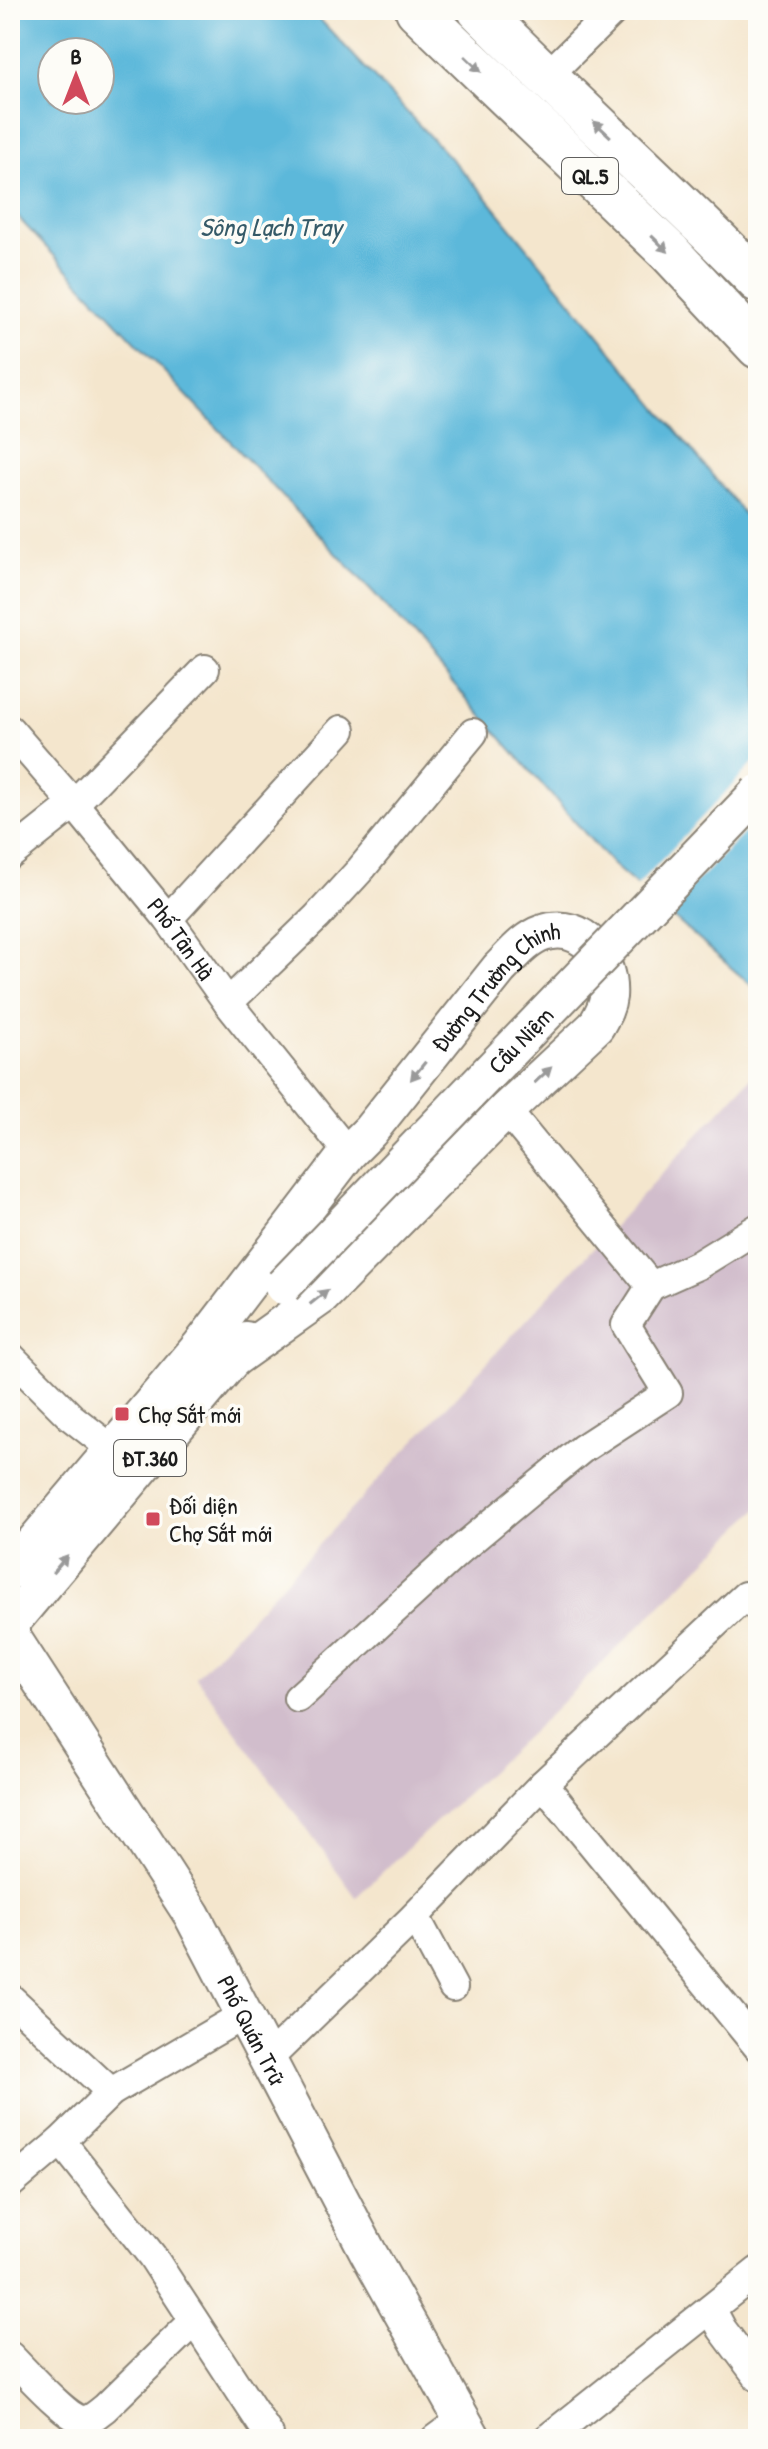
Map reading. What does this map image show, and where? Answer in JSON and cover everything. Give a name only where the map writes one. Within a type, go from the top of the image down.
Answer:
[{"type":"highway","name":"QL.5","points":[[417,10],[671,254],[758,347]]},
{"type":"highway","name":"QL.5","points":[[479,10],[758,281]]},
{"type":"main road","name":"Cầu Niệm","points":[[283,1286],[758,793]]},
{"type":"main road","name":"Đường Trường Chinh","points":[[10,1624],[218,1351],[348,1153],[370,1131],[499,969],[523,944],[545,932],[564,931],[578,935],[598,951],[608,998],[596,1026],[506,1110],[322,1296],[218,1351]]},
{"type":"main road","name":"Đường Trường Chinh","points":[[10,1571],[112,1449],[283,1286]]},
{"type":"main road","name":"Phố Quán Trữ","points":[[10,1634],[192,1915],[368,2252],[456,2432]]},
{"type":"street","points":[[546,77],[614,10]]},
{"type":"street","points":[[10,855],[74,804],[205,669]]},
{"type":"street","name":"Phố Tân Hà","points":[[10,730],[168,919],[228,1003],[348,1153]]},
{"type":"street","points":[[168,919],[341,730]]},
{"type":"street","points":[[228,1003],[317,917],[473,733]]},
{"type":"street","points":[[506,1110],[651,1286]]},
{"type":"street","points":[[298,1698],[449,1560],[527,1494],[582,1449],[668,1393],[626,1325],[651,1286],[698,1265],[758,1228]]},
{"type":"street","points":[[10,1356],[71,1417],[112,1449]]},
{"type":"street","points":[[267,2060],[415,1916],[543,1784],[754,1595]]},
{"type":"street","points":[[543,1784],[756,2040]]},
{"type":"street","points":[[415,1916],[453,1987]]},
{"type":"street","points":[[10,1998],[111,2092]]},
{"type":"street","points":[[10,2184],[61,2141],[111,2092],[245,2014]]},
{"type":"street","points":[[61,2141],[152,2256],[269,2435]]},
{"type":"street","points":[[547,2439],[758,2271]]},
{"type":"street","points":[[712,2310],[722,2329],[758,2377]]},
{"type":"street","points":[[10,2356],[64,2410],[78,2420],[88,2420],[105,2408],[194,2321]]},
{"type":"shaded area","points":[[758,1070],[758,1509],[534,1730],[356,1897],[196,1677]]},
{"type":"water","name":"Sông Lạch Tray","points":[[10,10],[311,10],[482,192],[748,519],[758,539],[758,991],[612,864],[374,593],[10,209]]},
{"type":"pier","points":[[758,758],[758,819],[664,915],[634,889]]},
{"type":"place","name":"Chợ Sắt mới","points":[[122,1414]]},
{"type":"place","name":"Đối diện Chợ Sắt mới","points":[[153,1519]]}]
